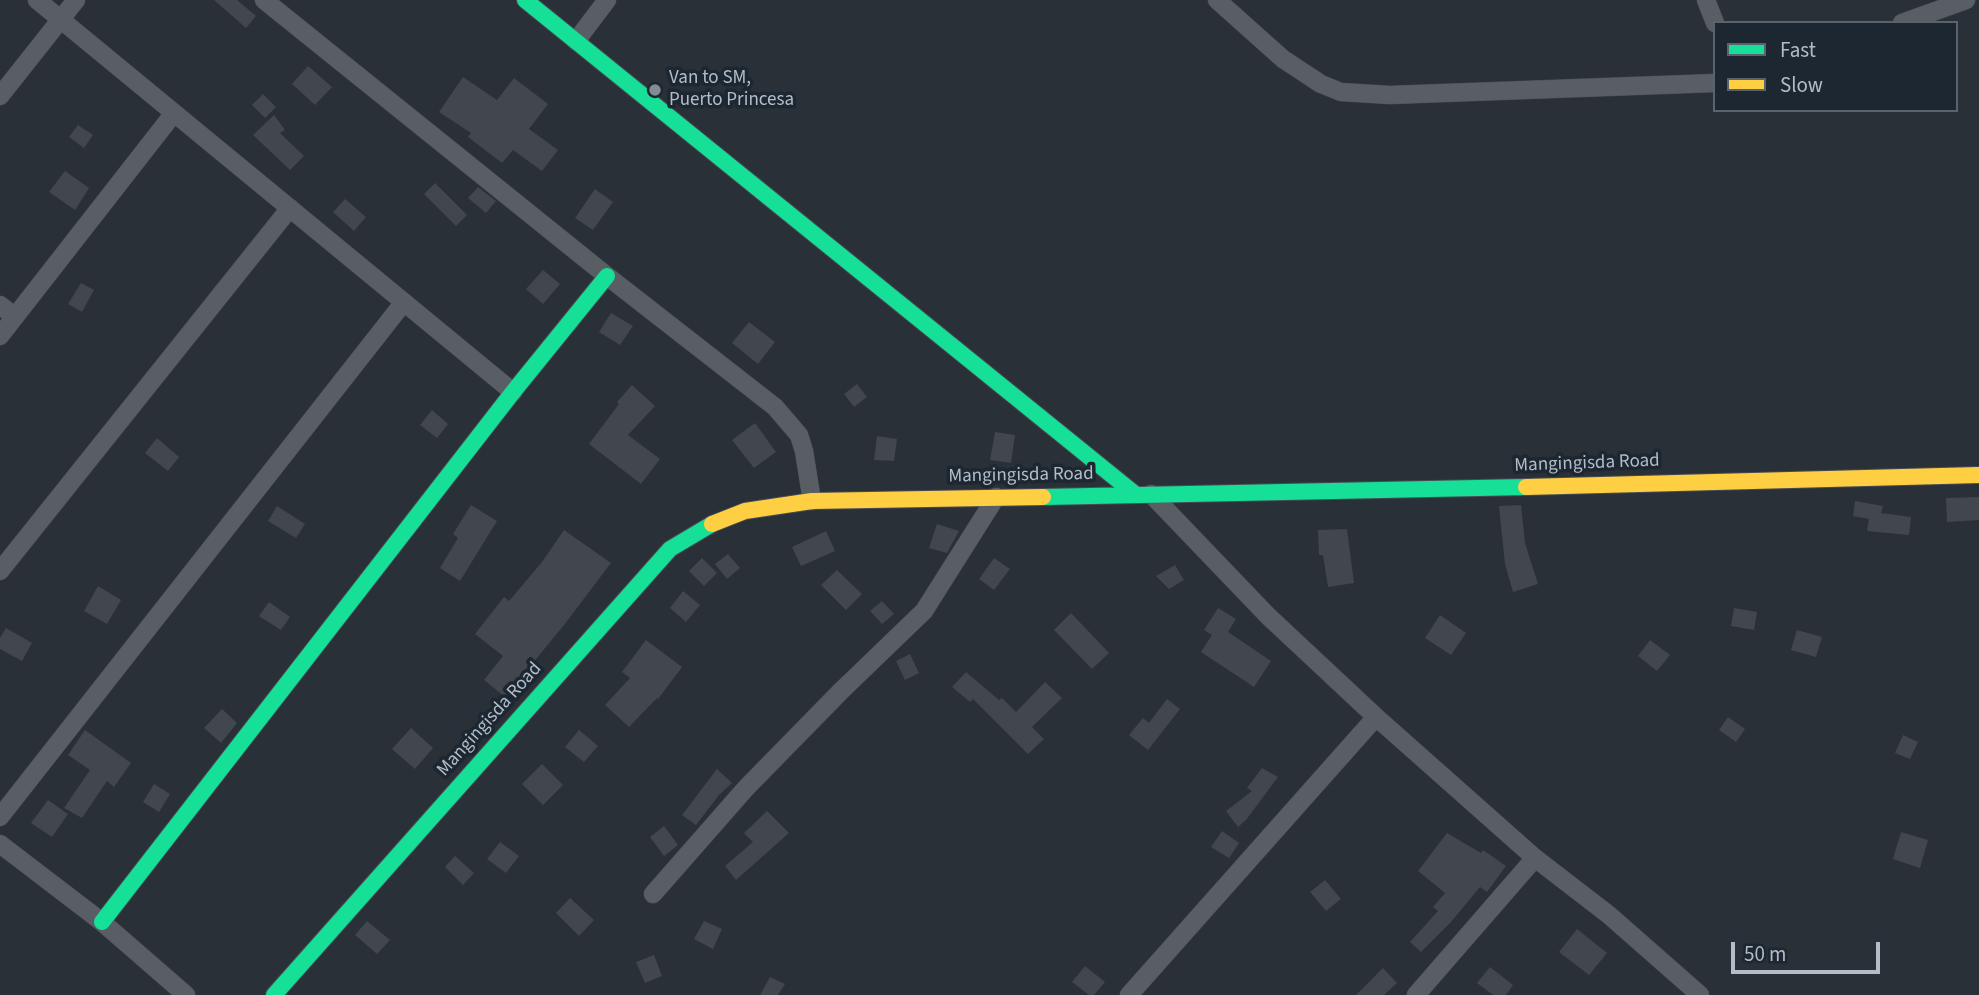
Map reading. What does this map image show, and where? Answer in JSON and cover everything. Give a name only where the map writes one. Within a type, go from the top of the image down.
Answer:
[{"type":"street","points":[[37,0],[513,392]]},
{"type":"street","points":[[0,96],[76,0]]},
{"type":"street","points":[[264,0],[607,276],[775,407],[799,435],[812,501]]},
{"type":"street","points":[[525,0],[1143,494],[1268,617],[1376,717],[1535,858],[1609,915],[1700,995]]},
{"type":"street","points":[[576,41],[607,0]]},
{"type":"street","points":[[1217,0],[1301,72],[1330,89],[1354,94],[1713,83]]},
{"type":"street","points":[[1706,0],[1714,21]]},
{"type":"street","points":[[1908,21],[1966,0]]},
{"type":"street","points":[[0,336],[174,113]]},
{"type":"street","points":[[0,570],[290,208]]},
{"type":"street","points":[[102,922],[513,392],[607,276]]},
{"type":"street","points":[[0,817],[404,302]]},
{"type":"street","points":[[0,305],[15,317]]},
{"type":"street","name":"Mangingisda Road","points":[[274,995],[670,549],[706,526],[745,511],[812,501],[1430,490],[1979,475]]},
{"type":"street","points":[[653,894],[746,788],[924,611],[996,497]]},
{"type":"street","points":[[1129,995],[1376,717]]},
{"type":"street","points":[[0,844],[102,922],[186,995]]},
{"type":"street","points":[[1416,995],[1535,858]]},
{"type":"building","points":[[214,0],[237,0],[256,16],[246,28]]},
{"type":"building","points":[[308,66],[332,87],[315,105],[292,84]]},
{"type":"building","points":[[463,77],[497,100],[514,78],[548,104],[529,129],[558,150],[542,171],[513,150],[502,163],[468,137],[471,133],[439,112]]},
{"type":"building","points":[[263,94],[276,107],[265,118],[252,105]]},
{"type":"building","points":[[274,115],[285,130],[280,133],[304,156],[290,170],[253,135]]},
{"type":"building","points":[[78,125],[93,135],[84,148],[69,137]]},
{"type":"building","points":[[65,171],[89,188],[75,210],[49,192]]},
{"type":"building","points":[[435,183],[467,215],[456,226],[424,194]]},
{"type":"building","points":[[478,187],[496,201],[486,213],[468,198]]},
{"type":"building","points":[[595,189],[613,202],[593,230],[575,218]]},
{"type":"building","points":[[345,199],[366,217],[354,231],[333,212]]},
{"type":"building","points":[[543,270],[560,284],[543,304],[526,289]]},
{"type":"building","points":[[81,283],[94,290],[82,312],[68,304]]},
{"type":"building","points":[[611,313],[633,326],[620,345],[599,332]]},
{"type":"building","points":[[749,322],[775,342],[758,364],[732,343]]},
{"type":"building","points":[[857,384],[867,397],[854,407],[844,394]]},
{"type":"building","points":[[632,385],[655,406],[628,435],[660,459],[641,484],[589,444],[619,404],[617,402]]},
{"type":"building","points":[[432,410],[448,424],[437,438],[420,425]]},
{"type":"building","points":[[755,423],[776,452],[754,468],[732,440]]},
{"type":"building","points":[[995,432],[1015,435],[1011,463],[990,460]]},
{"type":"building","points":[[877,436],[897,439],[894,461],[874,460]]},
{"type":"building","points":[[157,438],[179,457],[168,471],[145,453]]},
{"type":"building","points":[[1979,497],[1979,520],[1947,522],[1946,498]]},
{"type":"building","points":[[1855,501],[1883,506],[1881,513],[1911,517],[1909,535],[1867,531],[1869,519],[1853,516]]},
{"type":"building","points":[[471,505],[497,521],[460,581],[440,568],[458,538],[453,534]]},
{"type":"building","points":[[1521,505],[1525,543],[1538,584],[1513,592],[1505,564],[1499,506]]},
{"type":"building","points":[[277,506],[305,524],[296,538],[268,521]]},
{"type":"building","points":[[937,524],[959,531],[947,553],[929,548]]},
{"type":"building","points":[[1347,529],[1354,583],[1328,587],[1323,555],[1319,555],[1318,530]]},
{"type":"building","points":[[564,530],[611,563],[505,697],[484,680],[503,656],[475,634],[504,597],[509,601],[542,562]]},
{"type":"building","points":[[826,531],[835,551],[801,566],[792,547]]},
{"type":"building","points":[[728,554],[740,568],[727,579],[715,564]]},
{"type":"building","points":[[702,558],[717,573],[704,586],[689,571]]},
{"type":"building","points":[[994,558],[1010,569],[994,590],[979,579]]},
{"type":"building","points":[[1175,565],[1184,580],[1169,589],[1156,576]]},
{"type":"building","points":[[837,570],[862,594],[846,610],[821,585]]},
{"type":"building","points":[[98,586],[121,600],[107,624],[84,611]]},
{"type":"building","points":[[683,591],[700,605],[686,622],[670,608]]},
{"type":"building","points":[[882,601],[894,614],[882,624],[870,611]]},
{"type":"building","points":[[269,602],[290,617],[281,630],[259,616]]},
{"type":"building","points":[[1218,608],[1236,619],[1228,632],[1271,661],[1254,687],[1201,652],[1212,635],[1204,630]]},
{"type":"building","points":[[1734,608],[1757,612],[1754,630],[1731,626]]},
{"type":"building","points":[[1071,613],[1109,653],[1092,669],[1054,630]]},
{"type":"building","points":[[1440,615],[1466,633],[1451,655],[1425,638]]},
{"type":"building","points":[[6,628],[32,643],[22,661],[0,649],[0,638]]},
{"type":"building","points":[[1797,630],[1822,637],[1816,657],[1791,650]]},
{"type":"building","points":[[646,640],[682,667],[658,699],[629,727],[605,705],[630,678],[622,672]]},
{"type":"building","points":[[1650,640],[1670,655],[1657,671],[1638,656]]},
{"type":"building","points":[[910,654],[919,673],[905,680],[896,661]]},
{"type":"building","points":[[966,672],[999,700],[1002,698],[1016,712],[1045,682],[1062,698],[1032,727],[1044,739],[1028,754],[973,699],[970,702],[952,687]]},
{"type":"building","points":[[1167,699],[1180,709],[1148,750],[1129,735],[1143,718],[1149,723]]},
{"type":"building","points":[[222,709],[237,723],[221,743],[204,728]]},
{"type":"building","points":[[1728,717],[1745,729],[1736,742],[1719,730]]},
{"type":"building","points":[[411,728],[433,748],[415,769],[392,749]]},
{"type":"building","points":[[85,730],[131,763],[114,787],[107,781],[82,818],[64,808],[90,770],[68,755]]},
{"type":"building","points":[[579,730],[598,746],[584,762],[565,747]]},
{"type":"building","points":[[1903,735],[1918,742],[1910,759],[1895,753]]},
{"type":"building","points":[[542,764],[563,785],[543,805],[522,784]]},
{"type":"building","points":[[1262,768],[1278,777],[1238,827],[1226,811],[1252,791],[1247,788]]},
{"type":"building","points":[[717,769],[732,783],[696,825],[682,815]]},
{"type":"building","points":[[154,784],[170,794],[159,812],[143,802]]},
{"type":"building","points":[[48,800],[68,814],[52,837],[31,823]]},
{"type":"building","points":[[767,811],[789,833],[736,880],[725,866],[753,842],[744,833]]},
{"type":"building","points":[[664,826],[678,845],[664,856],[650,837]]},
{"type":"building","points":[[1222,831],[1239,843],[1229,858],[1211,847]]},
{"type":"building","points":[[1901,832],[1928,840],[1920,868],[1893,859]]},
{"type":"building","points":[[1447,833],[1481,853],[1483,850],[1506,866],[1487,892],[1480,887],[1421,952],[1410,942],[1438,911],[1433,907],[1445,893],[1418,871]]},
{"type":"building","points":[[500,842],[519,856],[506,873],[487,859]]},
{"type":"building","points":[[455,856],[474,873],[463,885],[445,867]]},
{"type":"building","points":[[1325,880],[1341,899],[1326,911],[1310,892]]},
{"type":"building","points":[[570,898],[594,920],[579,936],[556,913]]},
{"type":"building","points":[[367,921],[390,940],[377,954],[355,935]]},
{"type":"building","points":[[704,921],[722,929],[713,949],[694,939]]},
{"type":"building","points":[[1577,929],[1607,953],[1589,975],[1559,952]]},
{"type":"building","points":[[654,955],[662,976],[645,983],[636,962]]},
{"type":"building","points":[[1085,966],[1105,982],[1094,995],[1089,995],[1072,982]]},
{"type":"building","points":[[1490,967],[1513,985],[1506,995],[1493,995],[1477,983]]},
{"type":"building","points":[[1383,968],[1397,983],[1384,995],[1356,995]]},
{"type":"building","points":[[770,977],[785,984],[778,995],[760,995]]},
{"type":"traffic: fast","points":[[525,0],[1135,494]]},
{"type":"traffic: fast","points":[[102,922],[513,392],[607,276]]},
{"type":"traffic: fast","points":[[1043,497],[1526,487]]},
{"type":"traffic: fast","points":[[274,995],[670,549],[712,524]]},
{"type":"traffic: slow","points":[[1526,487],[1979,475]]},
{"type":"traffic: slow","points":[[712,524],[745,511],[812,501],[1043,497]]},
{"type":"place","name":"Van to SM, Puerto Princesa","points":[[655,90]]}]
